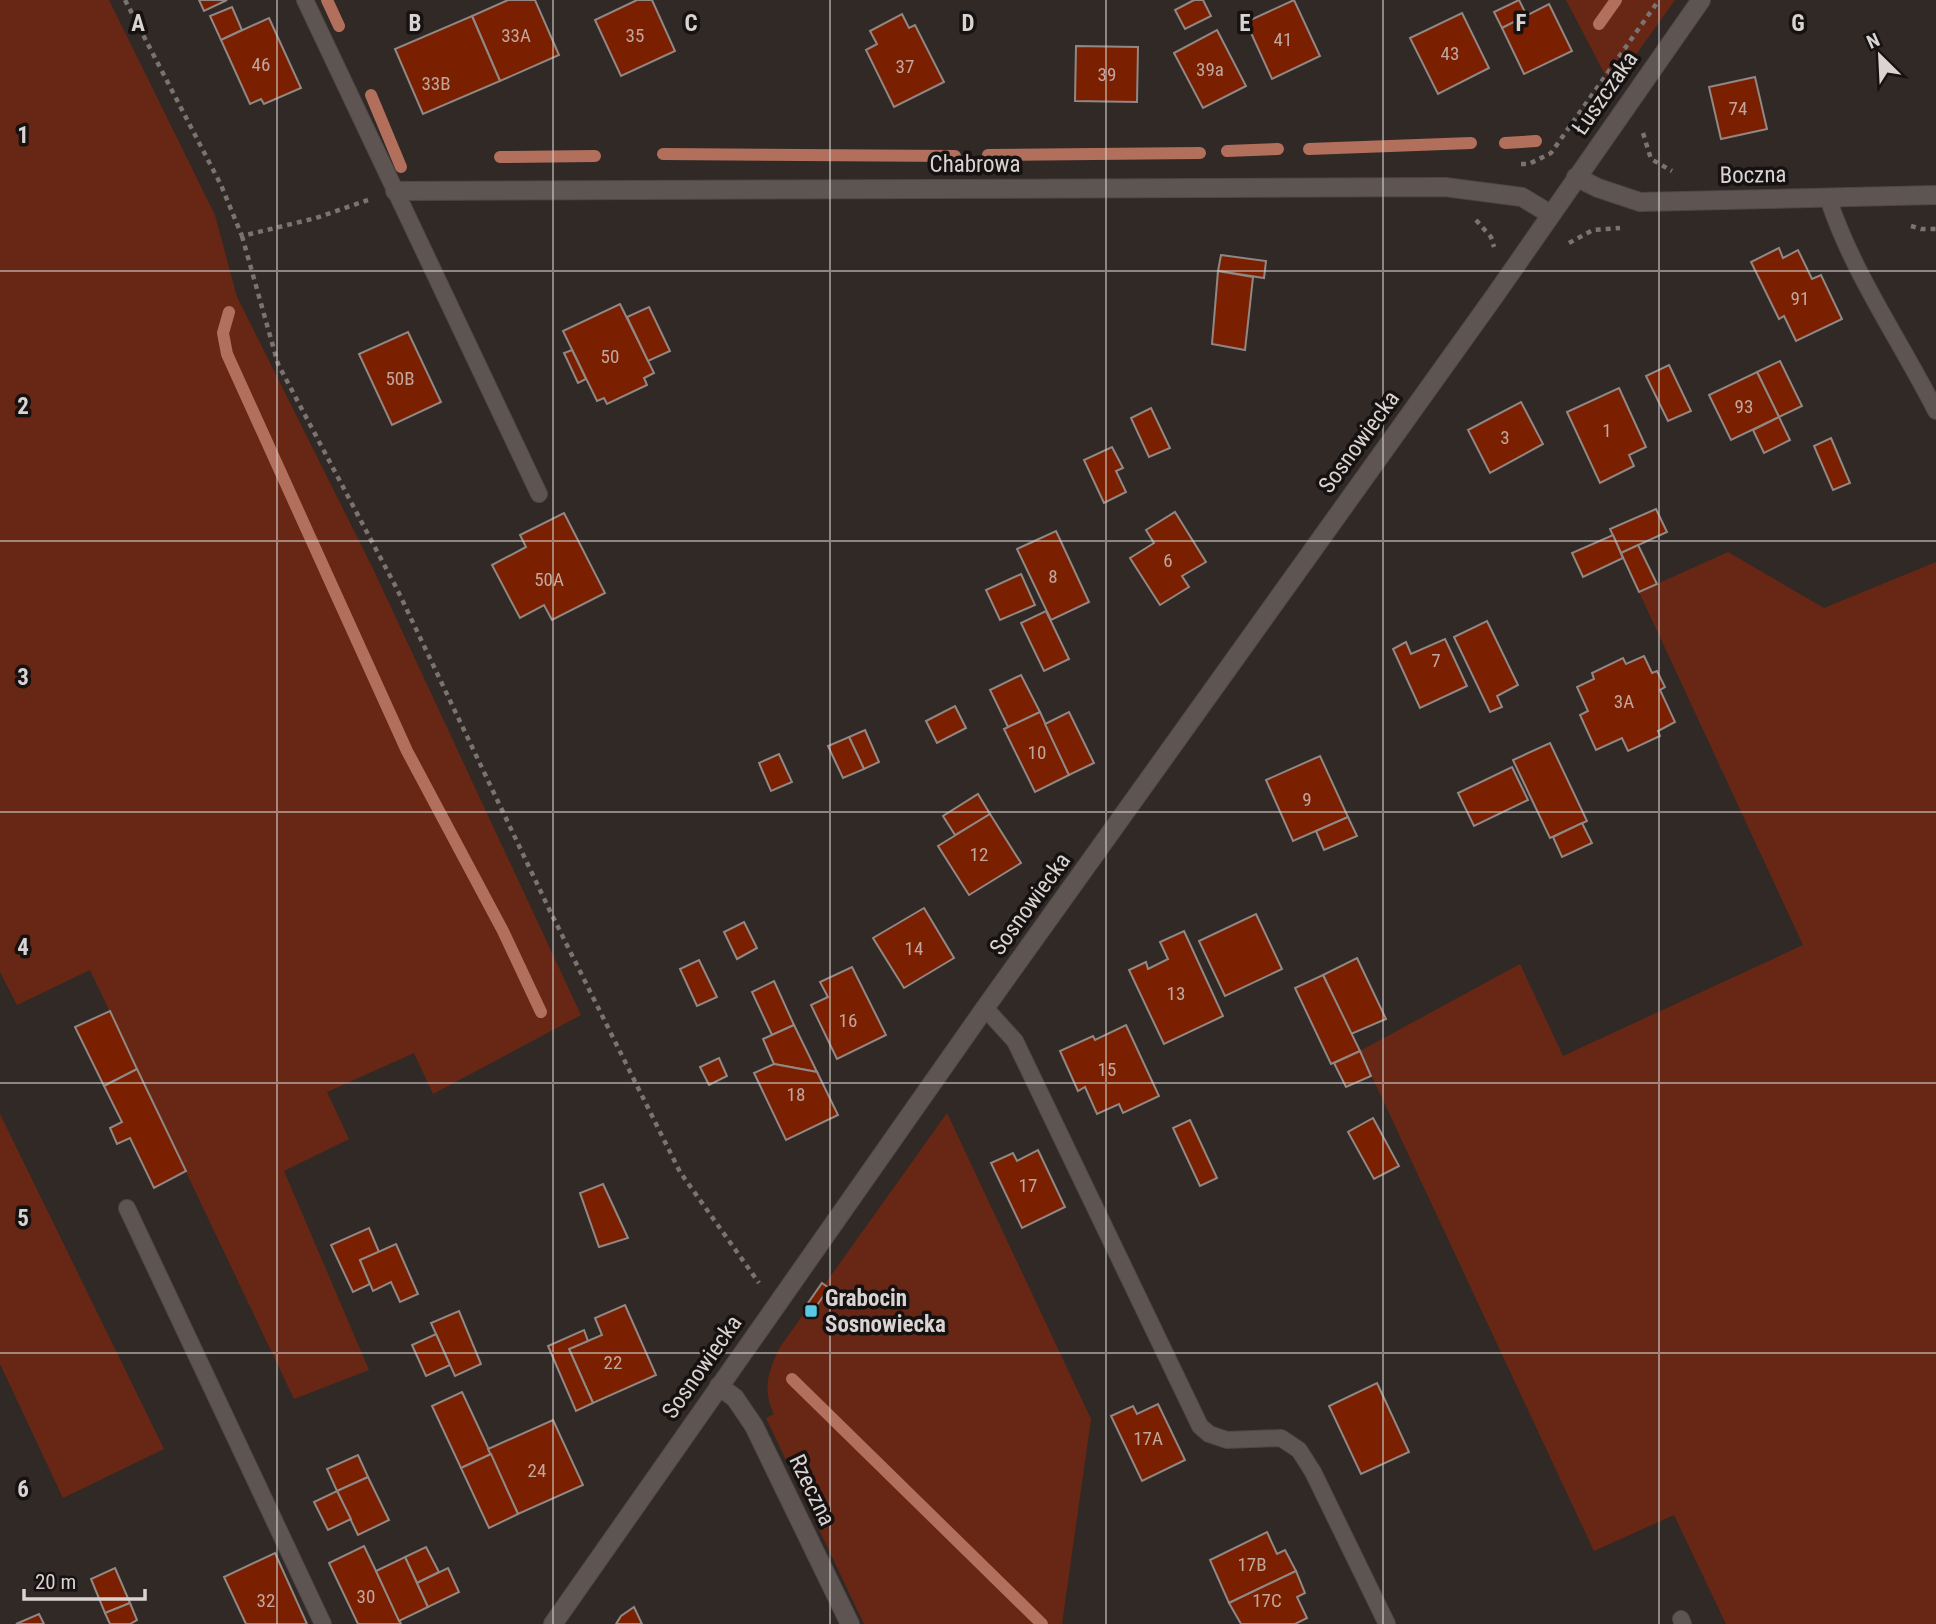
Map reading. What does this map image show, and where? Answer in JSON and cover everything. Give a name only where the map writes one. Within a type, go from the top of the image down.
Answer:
[{"type":"street","name":"Łuszczaka","points":[[1550,214],[1701,0]]},
{"type":"street","name":"Boczna","points":[[1576,177],[1598,188],[1640,202],[1936,195]]},
{"type":"street","name":"Chabrowa","points":[[395,191],[1445,187],[1522,197],[1550,214]]},
{"type":"street","name":"Sosnowiecka","points":[[553,1624],[985,1008],[1496,294],[1550,214]]},
{"type":"street","name":"Rzeczna","points":[[719,1386],[735,1398],[754,1426],[850,1624]]},
{"type":"lane","points":[[305,0],[539,494]]},
{"type":"lane","points":[[1828,198],[1837,226],[1861,274],[1936,411]]},
{"type":"lane","points":[[985,1008],[1016,1041],[1200,1426],[1209,1434],[1227,1440],[1281,1438],[1299,1450],[1313,1472],[1387,1624]]},
{"type":"lane","points":[[127,1208],[323,1624]]},
{"type":"path","points":[[125,0],[220,185],[242,236],[278,364],[397,589],[680,1172],[776,1305]]},
{"type":"path","points":[[1518,165],[1529,164],[1550,153],[1659,0]]},
{"type":"path","points":[[1643,131],[1651,159],[1678,174]]},
{"type":"path","points":[[1445,187],[1491,237],[1494,248]]},
{"type":"path","points":[[242,236],[316,218],[395,191]]},
{"type":"path","points":[[1908,225],[1921,229],[1936,229]]},
{"type":"path","points":[[1561,247],[1593,230],[1628,228]]},
{"type":"shaded area","points":[[0,0],[109,0],[215,215],[237,297],[375,573],[581,1015],[433,1094],[414,1053],[327,1092],[349,1139],[284,1171],[369,1370],[294,1399],[90,970],[17,1005],[0,972]]},
{"type":"shaded area","points":[[1566,0],[1675,0],[1612,88]]},
{"type":"shaded area","points":[[1728,552],[1824,608],[1936,562],[1936,1624],[1726,1624],[1674,1515],[1594,1551],[1360,1051],[1520,964],[1563,1056],[1803,945],[1639,592]]},
{"type":"shaded area","points":[[947,1113],[1091,1419],[1062,1624],[864,1624],[766,1418],[774,1414],[767,1388],[772,1364],[780,1347]]},
{"type":"shaded area","points":[[0,1114],[164,1449],[63,1498],[0,1364]]},
{"type":"building","points":[[199,0],[227,0],[204,11]]},
{"type":"building","points":[[508,0],[535,0],[559,55],[500,81],[472,16]]},
{"type":"building","points":[[637,0],[652,0],[675,51],[621,76],[595,20]]},
{"type":"building","points":[[1194,0],[1203,0],[1211,16],[1185,29],[1175,10]]},
{"type":"building","points":[[1294,0],[1320,56],[1272,79],[1246,22]]},
{"type":"building","points":[[1519,0],[1527,16],[1502,28],[1494,12]]},
{"type":"building","points":[[1549,4],[1572,51],[1524,74],[1502,28]]},
{"type":"building","points":[[232,7],[242,30],[221,40],[210,16]]},
{"type":"building","points":[[1462,13],[1489,68],[1438,94],[1410,38]]},
{"type":"building","points":[[902,14],[909,28],[915,25],[944,82],[894,107],[866,50],[877,44],[870,31]]},
{"type":"building","points":[[472,16],[500,81],[423,114],[395,49]]},
{"type":"building","points":[[269,18],[301,88],[264,104],[261,99],[250,104],[221,40]]},
{"type":"building","points":[[1217,30],[1246,86],[1203,108],[1174,53]]},
{"type":"building","points":[[1076,46],[1138,47],[1137,102],[1075,101]]},
{"type":"building","points":[[1755,77],[1767,129],[1721,139],[1709,87]]},
{"type":"building","points":[[1779,248],[1783,258],[1798,250],[1812,279],[1821,275],[1842,319],[1796,341],[1784,316],[1779,319],[1751,262]]},
{"type":"building","points":[[1221,255],[1266,261],[1264,278],[1218,271]]},
{"type":"building","points":[[1218,271],[1253,277],[1245,350],[1212,344]]},
{"type":"building","points":[[620,304],[654,373],[644,378],[647,385],[607,404],[604,398],[597,401],[563,331]]},
{"type":"building","points":[[649,307],[670,351],[648,361],[627,317]]},
{"type":"building","points":[[408,332],[441,402],[392,425],[359,354]]},
{"type":"building","points":[[572,350],[586,379],[578,383],[564,353]]},
{"type":"building","points":[[1780,361],[1802,406],[1779,417],[1757,372]]},
{"type":"building","points":[[1669,365],[1691,411],[1668,421],[1646,376]]},
{"type":"building","points":[[1757,372],[1779,417],[1731,440],[1709,395]]},
{"type":"building","points":[[1619,388],[1646,447],[1629,455],[1634,466],[1600,483],[1567,412]]},
{"type":"building","points":[[1521,402],[1543,444],[1490,473],[1468,430]]},
{"type":"building","points":[[1151,408],[1170,448],[1149,457],[1131,418]]},
{"type":"building","points":[[1779,417],[1790,440],[1764,453],[1753,430]]},
{"type":"building","points":[[1831,438],[1850,483],[1833,490],[1814,446]]},
{"type":"building","points":[[1112,447],[1123,468],[1116,471],[1126,492],[1104,503],[1084,460]]},
{"type":"building","points":[[1656,509],[1667,532],[1621,553],[1610,529]]},
{"type":"building","points":[[1175,512],[1206,562],[1182,576],[1189,587],[1160,605],[1130,558],[1154,543],[1146,530]]},
{"type":"building","points":[[564,513],[605,593],[552,620],[544,605],[520,618],[492,565],[526,547],[520,535]]},
{"type":"building","points":[[1056,531],[1089,602],[1051,620],[1017,549]]},
{"type":"building","points":[[1613,535],[1623,558],[1583,577],[1572,553]]},
{"type":"building","points":[[1638,545],[1657,584],[1639,592],[1621,553]]},
{"type":"building","points":[[1021,574],[1035,605],[1000,620],[986,590]]},
{"type":"building","points":[[1046,611],[1069,659],[1044,671],[1021,623]]},
{"type":"building","points":[[1487,621],[1518,685],[1497,696],[1502,707],[1490,712],[1454,637]]},
{"type":"building","points":[[1445,639],[1467,686],[1420,708],[1393,649],[1406,642],[1411,654]]},
{"type":"building","points":[[1644,656],[1652,673],[1657,671],[1665,687],[1660,690],[1675,722],[1658,731],[1660,736],[1628,751],[1622,738],[1596,750],[1580,715],[1588,711],[1577,687],[1594,679],[1592,673],[1623,658],[1626,664]]},
{"type":"building","points":[[1021,675],[1040,712],[1008,727],[990,690]]},
{"type":"building","points":[[955,706],[966,728],[937,743],[926,721]]},
{"type":"building","points":[[1040,712],[1069,775],[1035,792],[1004,729]]},
{"type":"building","points":[[1069,712],[1094,763],[1069,775],[1045,724]]},
{"type":"building","points":[[865,730],[879,762],[864,769],[849,737]]},
{"type":"building","points":[[849,737],[864,769],[843,778],[828,746]]},
{"type":"building","points":[[1550,743],[1587,821],[1550,838],[1513,760]]},
{"type":"building","points":[[779,754],[792,782],[771,791],[759,763]]},
{"type":"building","points":[[1320,756],[1348,817],[1293,841],[1266,780]]},
{"type":"building","points":[[1512,767],[1528,800],[1474,826],[1458,793]]},
{"type":"building","points":[[978,794],[990,814],[955,835],[943,816]]},
{"type":"building","points":[[990,814],[1021,863],[969,895],[938,846]]},
{"type":"building","points":[[1348,817],[1357,836],[1324,850],[1316,831]]},
{"type":"building","points":[[1582,823],[1592,843],[1562,857],[1553,837]]},
{"type":"building","points":[[924,908],[954,958],[904,988],[873,938]]},
{"type":"building","points":[[1256,914],[1282,969],[1225,996],[1199,941]]},
{"type":"building","points":[[744,922],[757,948],[737,959],[724,932]]},
{"type":"building","points":[[1184,931],[1223,1016],[1164,1044],[1129,970],[1146,962],[1148,969],[1168,959],[1160,942]]},
{"type":"building","points":[[1357,958],[1386,1019],[1351,1034],[1323,975]]},
{"type":"building","points":[[699,960],[717,997],[697,1006],[680,969]]},
{"type":"building","points":[[852,967],[886,1035],[837,1059],[811,1005],[828,997],[820,982]]},
{"type":"building","points":[[1323,975],[1360,1051],[1331,1064],[1295,988]]},
{"type":"building","points":[[774,981],[794,1025],[772,1035],[752,992]]},
{"type":"building","points":[[110,1011],[137,1069],[104,1086],[75,1027]]},
{"type":"building","points":[[794,1025],[817,1072],[774,1064],[763,1039]]},
{"type":"building","points":[[1126,1025],[1159,1096],[1123,1113],[1119,1104],[1097,1114],[1085,1087],[1078,1091],[1060,1051],[1093,1036],[1095,1040]]},
{"type":"building","points":[[1360,1051],[1371,1076],[1346,1087],[1334,1063]]},
{"type":"building","points":[[719,1058],[727,1076],[709,1085],[700,1067]]},
{"type":"building","points":[[774,1064],[817,1072],[838,1115],[786,1140],[754,1073]]},
{"type":"building","points":[[137,1069],[186,1171],[154,1188],[130,1138],[117,1144],[110,1128],[122,1122],[104,1086]]},
{"type":"building","points":[[1373,1118],[1399,1166],[1374,1179],[1348,1132]]},
{"type":"building","points":[[1190,1120],[1217,1178],[1200,1186],[1173,1128]]},
{"type":"building","points":[[1038,1150],[1065,1207],[1022,1228],[991,1163],[1013,1153],[1017,1161]]},
{"type":"building","points":[[603,1184],[628,1238],[599,1247],[580,1193]]},
{"type":"building","points":[[369,1228],[379,1252],[360,1260],[370,1284],[353,1292],[331,1245]]},
{"type":"building","points":[[396,1244],[418,1294],[400,1302],[391,1282],[373,1291],[360,1260]]},
{"type":"building","points":[[822,1283],[829,1288],[815,1308],[808,1303]]},
{"type":"building","points":[[625,1305],[656,1375],[593,1403],[569,1349],[602,1335],[595,1318]]},
{"type":"building","points":[[459,1311],[481,1364],[455,1376],[431,1323]]},
{"type":"building","points":[[584,1330],[588,1341],[569,1349],[593,1403],[576,1411],[548,1346]]},
{"type":"building","points":[[436,1334],[450,1365],[426,1376],[412,1345]]},
{"type":"building","points":[[1377,1383],[1409,1452],[1361,1474],[1329,1406]]},
{"type":"building","points":[[462,1392],[491,1454],[461,1468],[432,1406]]},
{"type":"building","points":[[1158,1404],[1185,1460],[1142,1481],[1111,1416],[1133,1406],[1137,1414]]},
{"type":"building","points":[[553,1420],[583,1485],[518,1514],[488,1449]]},
{"type":"building","points":[[491,1454],[518,1514],[489,1528],[461,1468]]},
{"type":"building","points":[[358,1455],[368,1477],[337,1491],[327,1469]]},
{"type":"building","points":[[368,1477],[389,1520],[358,1535],[337,1491]]},
{"type":"building","points":[[337,1491],[351,1519],[328,1530],[314,1502]]},
{"type":"building","points":[[1267,1532],[1277,1554],[1285,1550],[1296,1571],[1229,1603],[1210,1560]]},
{"type":"building","points":[[364,1546],[401,1624],[358,1624],[329,1563]]},
{"type":"building","points":[[426,1547],[439,1572],[417,1583],[405,1557]]},
{"type":"building","points":[[275,1553],[307,1624],[246,1624],[224,1577]]},
{"type":"building","points":[[405,1557],[428,1607],[399,1621],[376,1571]]},
{"type":"building","points":[[115,1568],[130,1603],[105,1613],[91,1579]]},
{"type":"building","points":[[448,1568],[459,1592],[428,1607],[417,1583]]},
{"type":"building","points":[[1296,1571],[1305,1593],[1297,1597],[1307,1618],[1295,1624],[1241,1624],[1229,1603]]},
{"type":"building","points":[[130,1603],[137,1620],[130,1624],[110,1624],[105,1613]]},
{"type":"building","points":[[634,1607],[642,1624],[616,1624],[621,1616]]},
{"type":"building","points":[[39,1614],[44,1624],[16,1624]]},
{"type":"waterway","points":[[327,0],[339,26]]},
{"type":"waterway","points":[[1599,24],[1616,0]]},
{"type":"waterway","points":[[371,95],[401,167]]},
{"type":"waterway","points":[[1505,143],[1536,141]]},
{"type":"waterway","points":[[1309,149],[1471,143]]},
{"type":"waterway","points":[[1227,151],[1278,149]]},
{"type":"waterway","points":[[988,155],[1200,153]]},
{"type":"waterway","points":[[663,154],[955,156]]},
{"type":"waterway","points":[[500,157],[595,156]]},
{"type":"waterway","points":[[229,312],[223,333],[227,354],[407,751],[503,931],[541,1012]]},
{"type":"waterway","points":[[792,1379],[1042,1624]]},
{"type":"place","name":"Grabocin Sosnowiecka","points":[[811,1311]]}]
